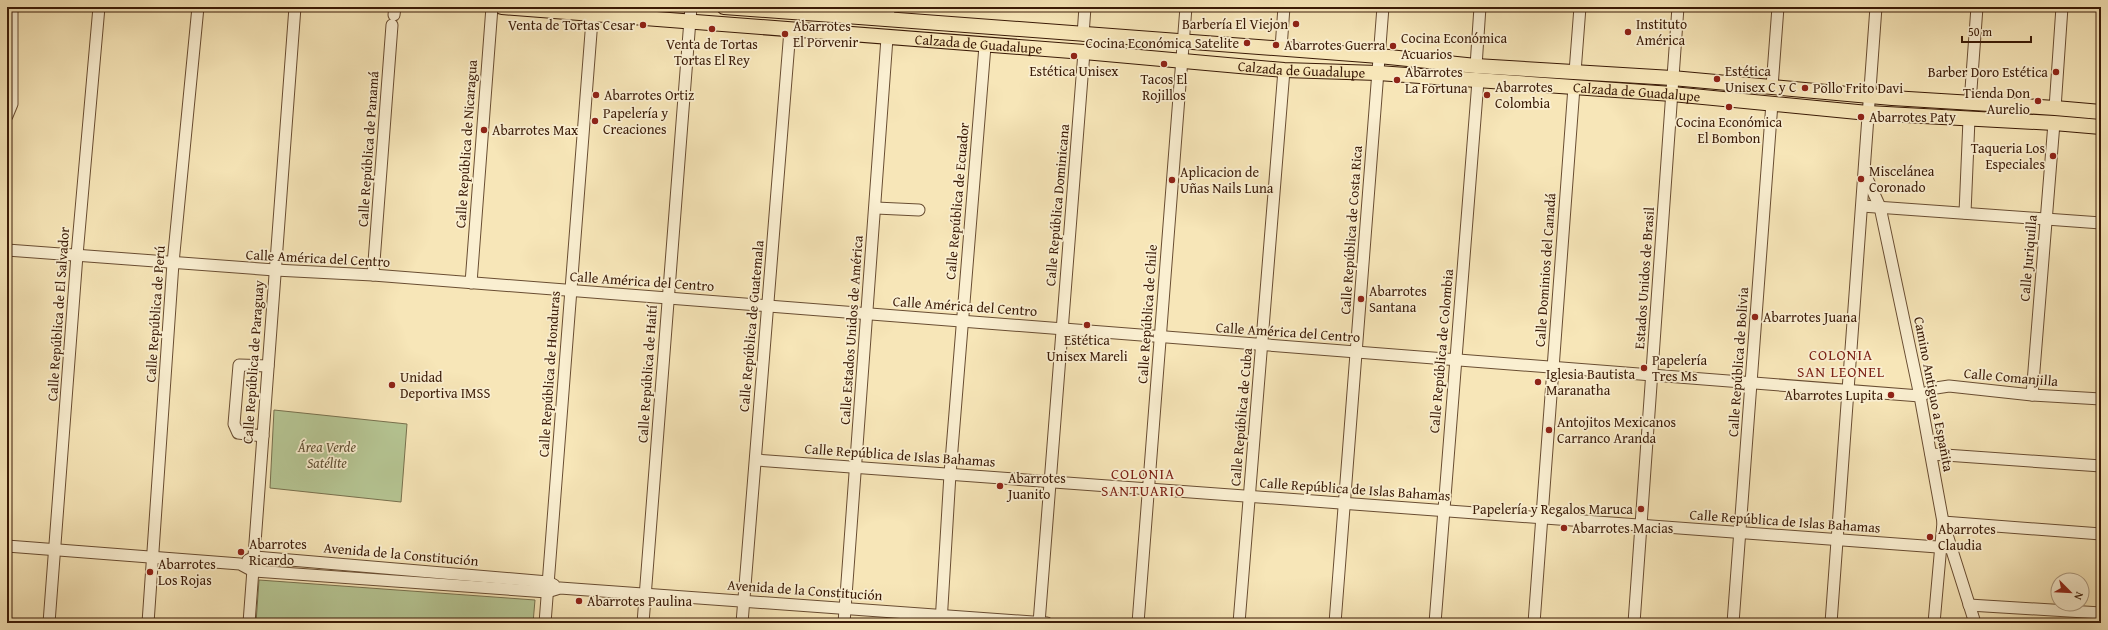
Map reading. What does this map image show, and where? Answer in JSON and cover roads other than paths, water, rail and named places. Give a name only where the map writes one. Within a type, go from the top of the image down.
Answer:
[{"type":"main road","name":"Calzada de Guadalupe","points":[[502,7],[592,11],[689,23],[985,46],[1084,52],[1181,62],[1284,70],[1378,73],[1772,102],[1868,113],[2054,123],[2101,128]]},
{"type":"main road","name":"Calzada de Guadalupe","points":[[724,7],[889,13],[1083,35],[1281,48],[1476,66],[1672,78],[1870,96],[2101,112]]},
{"type":"street","points":[[7,116],[12,104],[12,7]]},
{"type":"street","name":"Calle República de El Salvador","points":[[49,623],[77,255],[99,7]]},
{"type":"street","name":"Calle República de Perú","points":[[148,623],[174,263],[198,7]]},
{"type":"street","name":"Calle República de Paraguay","points":[[249,623],[296,7]]},
{"type":"street","name":"Calle República de Nicaragua","points":[[471,283],[492,7]]},
{"type":"street","name":"Calle República de Haití","points":[[643,623],[691,7]]},
{"type":"street","points":[[1083,35],[1085,7]]},
{"type":"street","name":"Calle República de Chile","points":[[1138,623],[1186,7]]},
{"type":"street","points":[[1281,48],[1284,7]]},
{"type":"street","name":"Calle República de Costa Rica","points":[[1335,623],[1383,7]]},
{"type":"street","points":[[1476,66],[1480,7]]},
{"type":"street","points":[[1575,72],[1580,7]]},
{"type":"street","name":"Estados Unidos de Brasil","points":[[1634,623],[1653,375],[1678,7]]},
{"type":"street","points":[[1772,87],[1778,7]]},
{"type":"street","points":[[1831,623],[1876,7]]},
{"type":"street","points":[[1970,103],[1977,7]]},
{"type":"street","points":[[2055,108],[2062,7]]},
{"type":"street","name":"Calle República de Honduras","points":[[545,623],[592,11]]},
{"type":"street","name":"Calle República de Panamá","points":[[373,275],[394,16]]},
{"type":"street","name":"Calle República de Guatemala","points":[[742,623],[790,30]]},
{"type":"street","name":"Calle Estados Unidos de América","points":[[844,623],[857,467],[866,314],[876,208],[887,38]]},
{"type":"street","name":"Calle República de Ecuador","points":[[941,619],[950,474],[985,46]]},
{"type":"street","name":"Calle República Dominicana","points":[[1039,623],[1084,52]]},
{"type":"street","name":"Calle República de Cuba","points":[[1239,623],[1284,70]]},
{"type":"street","name":"Calle República de Colombia","points":[[1435,623],[1478,81]]},
{"type":"street","name":"Calle Dominios del Canadá","points":[[1534,623],[1574,87]]},
{"type":"street","name":"Calle República de Bolivia","points":[[1734,623],[1772,102]]},
{"type":"street","points":[[1965,213],[1969,119]]},
{"type":"street","name":"Calle Juriquilla","points":[[2032,395],[2054,123]]},
{"type":"street","name":"Camino Antiguo a Españita","points":[[1864,172],[1880,207],[1920,396],[1943,522],[1946,548],[1975,623]]},
{"type":"street","points":[[1862,206],[2101,223]]},
{"type":"street","points":[[876,208],[918,210]]},
{"type":"street","name":"Calle América del Centro","points":[[7,250],[275,270],[373,275],[1920,396]]},
{"type":"street","points":[[263,436],[238,433],[234,424],[239,365],[268,366]]},
{"type":"street","name":"Calle Comanjilla","points":[[1920,396],[1936,388],[1950,386],[2032,395],[2101,398]]},
{"type":"street","points":[[1931,454],[2101,466]]},
{"type":"street","name":"Calle República de Islas Bahamas","points":[[756,460],[1946,548]]},
{"type":"street","points":[[1943,522],[2101,534]]},
{"type":"street","name":"Avenida de la Constitución","points":[[7,546],[154,556],[240,564],[253,571],[548,587]]},
{"type":"street","points":[[1934,623],[1946,548]]},
{"type":"street","name":"Avenida de la Constitución","points":[[240,564],[255,557],[548,587],[846,608],[941,619],[1047,623]]},
{"type":"street","points":[[1969,605],[2101,613]]},
{"type":"place","name":"Barbería El Viejon","points":[[1296,24]]},
{"type":"place","name":"Venta de Tortas Cesar","points":[[643,25]]},
{"type":"place","name":"Venta de Tortas Tortas El Rey","points":[[712,29]]},
{"type":"place","name":"Instituto América","points":[[1628,32]]},
{"type":"place","name":"Abarrotes El Porvenir","points":[[785,34]]},
{"type":"place","name":"Cocina Económica Satelite","points":[[1247,43]]},
{"type":"place","name":"Abarrotes Guerra","points":[[1276,45]]},
{"type":"place","name":"Cocina Económica Acuarios","points":[[1393,46]]},
{"type":"place","name":"Estética Unisex","points":[[1074,56]]},
{"type":"place","name":"Tacos El Rojillos","points":[[1164,64]]},
{"type":"place","name":"Barber Doro Estética","points":[[2056,72]]},
{"type":"place","name":"Estética Unisex C y C","points":[[1717,79]]},
{"type":"place","name":"Abarrotes La Fortuna","points":[[1397,80]]},
{"type":"place","name":"Pollo Frito Davi","points":[[1805,88]]},
{"type":"place","name":"Abarrotes Ortiz","points":[[596,95]]},
{"type":"place","name":"Abarrotes Colombia","points":[[1487,95]]},
{"type":"place","name":"Tienda Don Aurelio","points":[[2038,101]]},
{"type":"place","name":"Cocina Económica El Bombon","points":[[1729,107]]},
{"type":"place","name":"Abarrotes Paty","points":[[1861,117]]},
{"type":"place","name":"Papelería y Creaciones","points":[[595,121]]},
{"type":"place","name":"Abarrotes Max","points":[[484,130]]},
{"type":"place","name":"Taqueria Los Especiales","points":[[2053,156]]},
{"type":"place","name":"Miscelánea Coronado","points":[[1861,179]]},
{"type":"place","name":"Aplicacion de Uñas Nails Luna","points":[[1172,180]]},
{"type":"place","name":"Abarrotes Santana","points":[[1361,299]]},
{"type":"place","name":"Abarrotes Juana","points":[[1755,317]]},
{"type":"place","name":"Estética Unisex Mareli","points":[[1087,325]]},
{"type":"place","name":"Papelería Tres Ms","points":[[1644,368]]},
{"type":"place","name":"Iglesia Bautista Maranatha","points":[[1538,382]]},
{"type":"place","name":"Unidad Deportiva IMSS","points":[[392,385]]},
{"type":"place","name":"Abarrotes Lupita","points":[[1891,395]]},
{"type":"place","name":"Antojitos Mexicanos Carranco Aranda","points":[[1549,430]]},
{"type":"place","name":"Abarrotes Juanito","points":[[1000,486]]},
{"type":"place","name":"Papelería y Regalos Maruca","points":[[1641,509]]},
{"type":"place","name":"Abarrotes Macias","points":[[1564,528]]},
{"type":"place","name":"Abarrotes Claudia","points":[[1930,537]]},
{"type":"place","name":"Abarrotes Ricardo","points":[[241,552]]},
{"type":"place","name":"Abarrotes Los Rojas","points":[[150,572]]},
{"type":"place","name":"Abarrotes Paulina","points":[[579,601]]},
{"type":"district","name":"COLONIA SAN LEONEL","points":[[1841,362]]},
{"type":"district","name":"COLONIA SANTUARIO","points":[[1143,482]]},
{"type":"park label","name":"Área Verde Satélite","points":[[327,456]]}]
